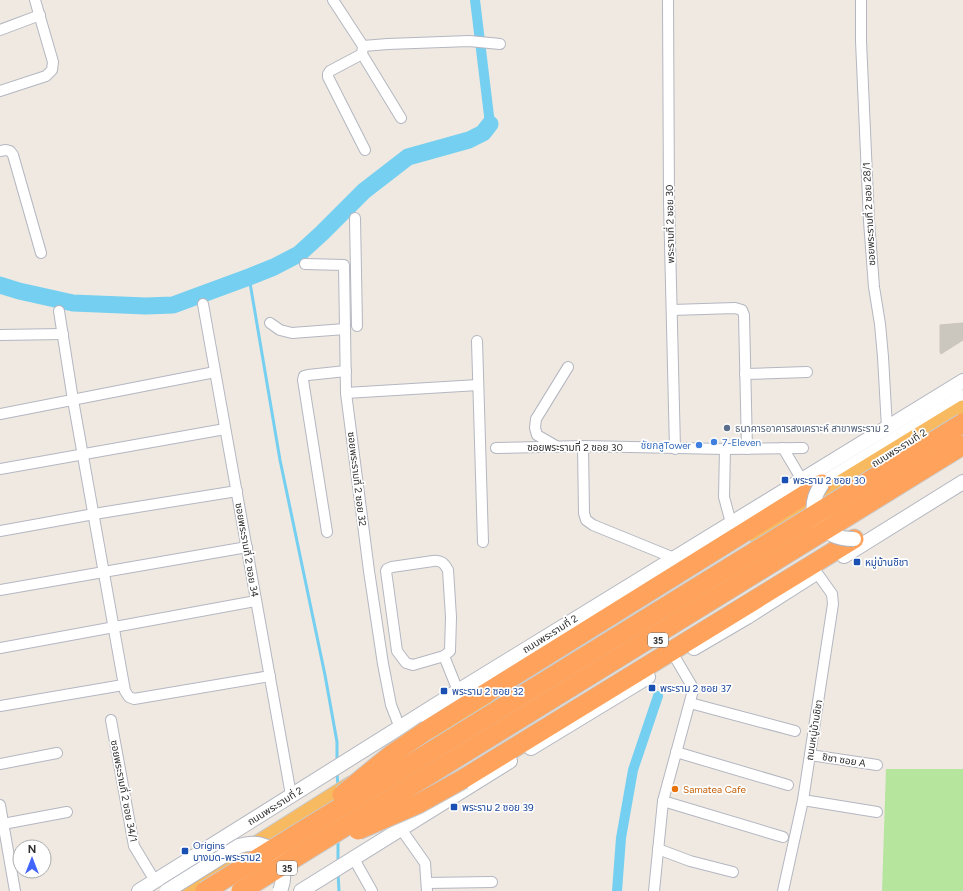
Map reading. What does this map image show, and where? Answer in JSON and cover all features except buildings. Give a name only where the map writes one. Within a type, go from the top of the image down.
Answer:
[{"type":"highway","name":"ถนนพระรามที่ 2","points":[[183,891],[324,803],[353,783],[460,721],[634,610],[963,409]]},
{"type":"highway","points":[[205,891],[963,423]]},
{"type":"highway","points":[[241,891],[963,445]]},
{"type":"highway","name":"35","points":[[250,891],[963,451]]},
{"type":"highway","points":[[283,842],[415,738],[822,484]]},
{"type":"highway","points":[[294,859],[438,794],[854,539]]},
{"type":"main road","name":"ถนนพระรามที่ 2","points":[[139,891],[458,691],[963,380]]},
{"type":"main road","points":[[963,397],[822,484],[814,503],[814,512],[818,522],[824,530],[833,535],[854,539],[963,472]]},
{"type":"main road","name":"35","points":[[301,891],[676,658],[747,617],[963,482]]},
{"type":"main road","points":[[167,891],[239,846],[252,844],[268,847],[279,857],[284,870],[283,884],[280,891]]},
{"type":"street","points":[[0,91],[46,76],[52,70],[53,62],[35,0]]},
{"type":"street","points":[[333,0],[401,118]]},
{"type":"street","name":"พระรามที่ 2 ซอย 30","points":[[668,0],[669,202],[675,448]]},
{"type":"street","name":"ซอยพระรามที่ 2 ซอย 28/1","points":[[861,0],[861,41],[869,221],[874,287],[880,324],[883,357],[887,428]]},
{"type":"street","points":[[0,30],[40,15]]},
{"type":"street","points":[[365,150],[328,77],[330,71],[362,50],[388,44],[469,41],[500,44]]},
{"type":"street","points":[[0,151],[10,151],[13,155],[42,253]]},
{"type":"street","points":[[355,218],[357,326]]},
{"type":"street","name":"ซอยพระรามที่ 2 ซอย 32","points":[[305,264],[344,265],[346,393],[383,664],[391,705],[400,728]]},
{"type":"street","points":[[344,279],[356,279]]},
{"type":"street","name":"ซอยพระรามที่ 2 ซอย 34","points":[[203,304],[291,795]]},
{"type":"street","points":[[672,310],[735,308],[742,310],[744,315],[747,448]]},
{"type":"street","points":[[59,311],[73,400],[84,455],[124,691],[129,697],[134,699],[270,676]]},
{"type":"street","points":[[270,323],[280,330],[292,333],[345,329]]},
{"type":"street","points":[[0,335],[63,334]]},
{"type":"street","points":[[477,342],[483,542]]},
{"type":"street","points":[[556,446],[537,435],[534,428],[536,419],[568,367]]},
{"type":"street","points":[[327,532],[303,380],[304,376],[308,375],[346,371]]},
{"type":"street","points":[[0,414],[215,372]]},
{"type":"street","points":[[745,374],[807,372]]},
{"type":"street","points":[[346,393],[478,385]]},
{"type":"street","points":[[0,469],[225,430]]},
{"type":"street","name":"ซอยพระรามที่ 2 ซอย 30","points":[[496,448],[556,446],[725,449],[803,448]]},
{"type":"street","points":[[583,446],[584,513],[586,520],[593,525],[674,558]]},
{"type":"street","points":[[783,448],[802,480]]},
{"type":"street","points":[[725,449],[724,497],[731,523]]},
{"type":"street","points":[[0,531],[236,491]]},
{"type":"street","points":[[0,590],[247,547]]},
{"type":"street","points":[[433,561],[441,561],[445,564],[448,570],[451,617],[451,649],[450,653],[444,656],[413,665],[406,663],[400,656],[397,651],[386,571],[387,569],[433,561]]},
{"type":"street","name":"ถนนหมู่บ้านชิชา","points":[[783,891],[803,800],[833,604],[832,594],[817,572]]},
{"type":"street","points":[[0,648],[256,601]]},
{"type":"street","points":[[444,656],[458,691]]},
{"type":"street","points":[[654,891],[663,801],[693,688],[676,658]]},
{"type":"street","points":[[0,706],[123,685]]},
{"type":"street","points":[[690,703],[795,731]]},
{"type":"street","name":"ซอยพระรามที่ 2 ซอย 34/1","points":[[111,720],[134,846],[155,881]]},
{"type":"street","points":[[676,752],[788,785]]},
{"type":"street","points":[[0,764],[57,753]]},
{"type":"street","name":"ชิชา ซอย A","points":[[810,755],[877,765]]},
{"type":"street","points":[[803,800],[877,812]]},
{"type":"street","points":[[663,801],[783,837]]},
{"type":"street","points":[[0,805],[15,891]]},
{"type":"street","points":[[3,824],[67,812]]},
{"type":"street","points":[[401,830],[425,863],[427,887],[492,882]]},
{"type":"street","points":[[658,849],[690,861],[733,872]]},
{"type":"street","points":[[351,860],[372,891]]},
{"type":"green space","points":[[886,769],[963,769],[963,891],[882,891]]},
{"type":"waterway","points":[[475,0],[490,124]]},
{"type":"waterway","points":[[0,285],[19,291],[73,303],[146,306],[173,305],[274,267],[299,254],[364,191],[408,157],[469,140],[483,133],[490,124]]},
{"type":"waterway","points":[[249,277],[280,460],[325,675],[337,742],[337,761]]},
{"type":"waterway","points":[[617,891],[621,838],[633,770],[658,696]]},
{"type":"waterway","points":[[337,773],[338,787]]},
{"type":"waterway","points":[[338,839],[338,863]]},
{"type":"waterway","points":[[338,873],[339,891]]},
{"type":"place","name":"ธนาคารอาคารสงเคราะห์ สาขาพระราม 2","points":[[727,428]]},
{"type":"place","name":"7-Eleven","points":[[714,442]]},
{"type":"place","name":"ชัยกลูTower","points":[[699,445]]},
{"type":"place","name":"พระราม 2 ซอย 30","points":[[785,480]]},
{"type":"place","name":"หมู่บ้านชิชา","points":[[857,562]]},
{"type":"place","name":"พระราม 2 ซอย 37","points":[[652,688]]},
{"type":"place","name":"พระราม 2 ซอย 32","points":[[444,691]]},
{"type":"place","name":"Samatea Cafe","points":[[675,789]]},
{"type":"place","name":"พระราม 2 ซอย 39","points":[[454,807]]},
{"type":"place","name":"Origins บางมด-พระราม2","points":[[185,851]]}]
